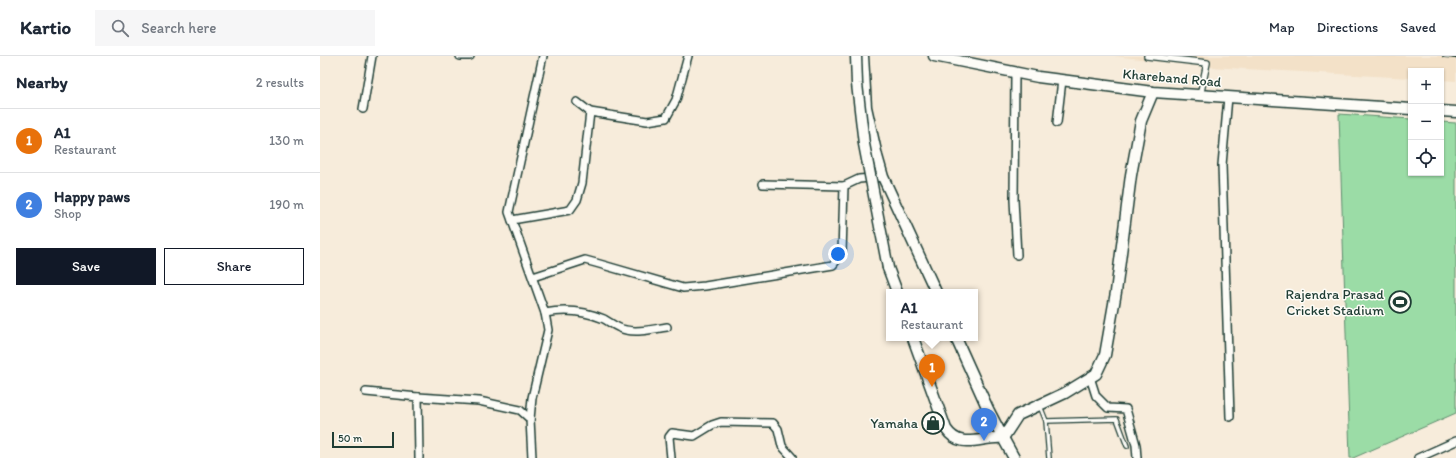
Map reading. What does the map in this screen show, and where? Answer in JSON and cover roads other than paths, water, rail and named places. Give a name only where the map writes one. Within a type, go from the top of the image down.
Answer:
[{"type":"main road","points":[[856,56],[857,84],[864,144],[888,268],[896,289]]},
{"type":"main road","points":[[863,56],[866,107],[877,156],[884,176],[935,289]]},
{"type":"main road","name":"Khareband Road","points":[[934,56],[1062,80],[1153,92],[1408,109]]},
{"type":"main road","points":[[1003,438],[1018,415],[1065,393],[1096,374],[1105,355],[1116,292],[1131,175],[1141,121],[1153,92]]},
{"type":"main road","points":[[1444,111],[1456,112]]},
{"type":"main road","points":[[914,341],[946,429],[950,435],[958,440],[967,441],[996,437],[1003,438]]},
{"type":"main road","points":[[957,341],[988,409],[1014,458]]},
{"type":"street","points":[[363,108],[372,56]]},
{"type":"street","points":[[460,56],[470,56]]},
{"type":"street","points":[[532,458],[530,420],[532,398],[548,330],[545,312],[509,212],[543,56]]},
{"type":"street","points":[[577,102],[590,112],[647,121],[666,118],[676,100],[688,56]]},
{"type":"street","points":[[1147,56],[1207,63],[1200,96]]},
{"type":"street","points":[[1177,56],[1185,56]]},
{"type":"street","points":[[1015,72],[1014,200],[1017,255]]},
{"type":"street","points":[[1057,123],[1062,80]]},
{"type":"street","points":[[1228,97],[1222,165],[1230,417]]},
{"type":"street","points":[[512,220],[570,210],[577,200],[582,183],[590,112]]},
{"type":"street","points":[[763,184],[844,186],[859,179],[884,176]]},
{"type":"street","points":[[533,277],[585,260],[683,288],[834,265],[842,253],[844,186]]},
{"type":"street","points":[[545,312],[566,311],[588,313],[624,330],[632,331],[667,327]]},
{"type":"street","points":[[1090,377],[1096,396],[1108,408],[1126,409],[1136,445],[1136,458]]},
{"type":"street","points":[[366,392],[479,402],[520,410],[530,420]]},
{"type":"street","points":[[418,397],[418,458]]},
{"type":"street","points":[[671,458],[669,437],[672,433],[694,436],[712,425],[721,422],[773,423],[778,429],[782,446],[792,457]]},
{"type":"street","points":[[1418,458],[1456,441]]},
{"type":"lane","points":[[1040,405],[1046,421],[1050,458]]},
{"type":"lane","points":[[1046,421],[1118,419],[1127,446]]},
{"type":"railway","points":[[1444,56],[1456,57]]},
{"type":"place","name":"Rajendra Prasad Cricket Stadium","points":[[1400,302]]},
{"type":"place","name":"A1","points":[[932,387]]},
{"type":"place","name":"Yamaha","points":[[933,423]]},
{"type":"place","name":"Happy paws","points":[[984,441]]}]
